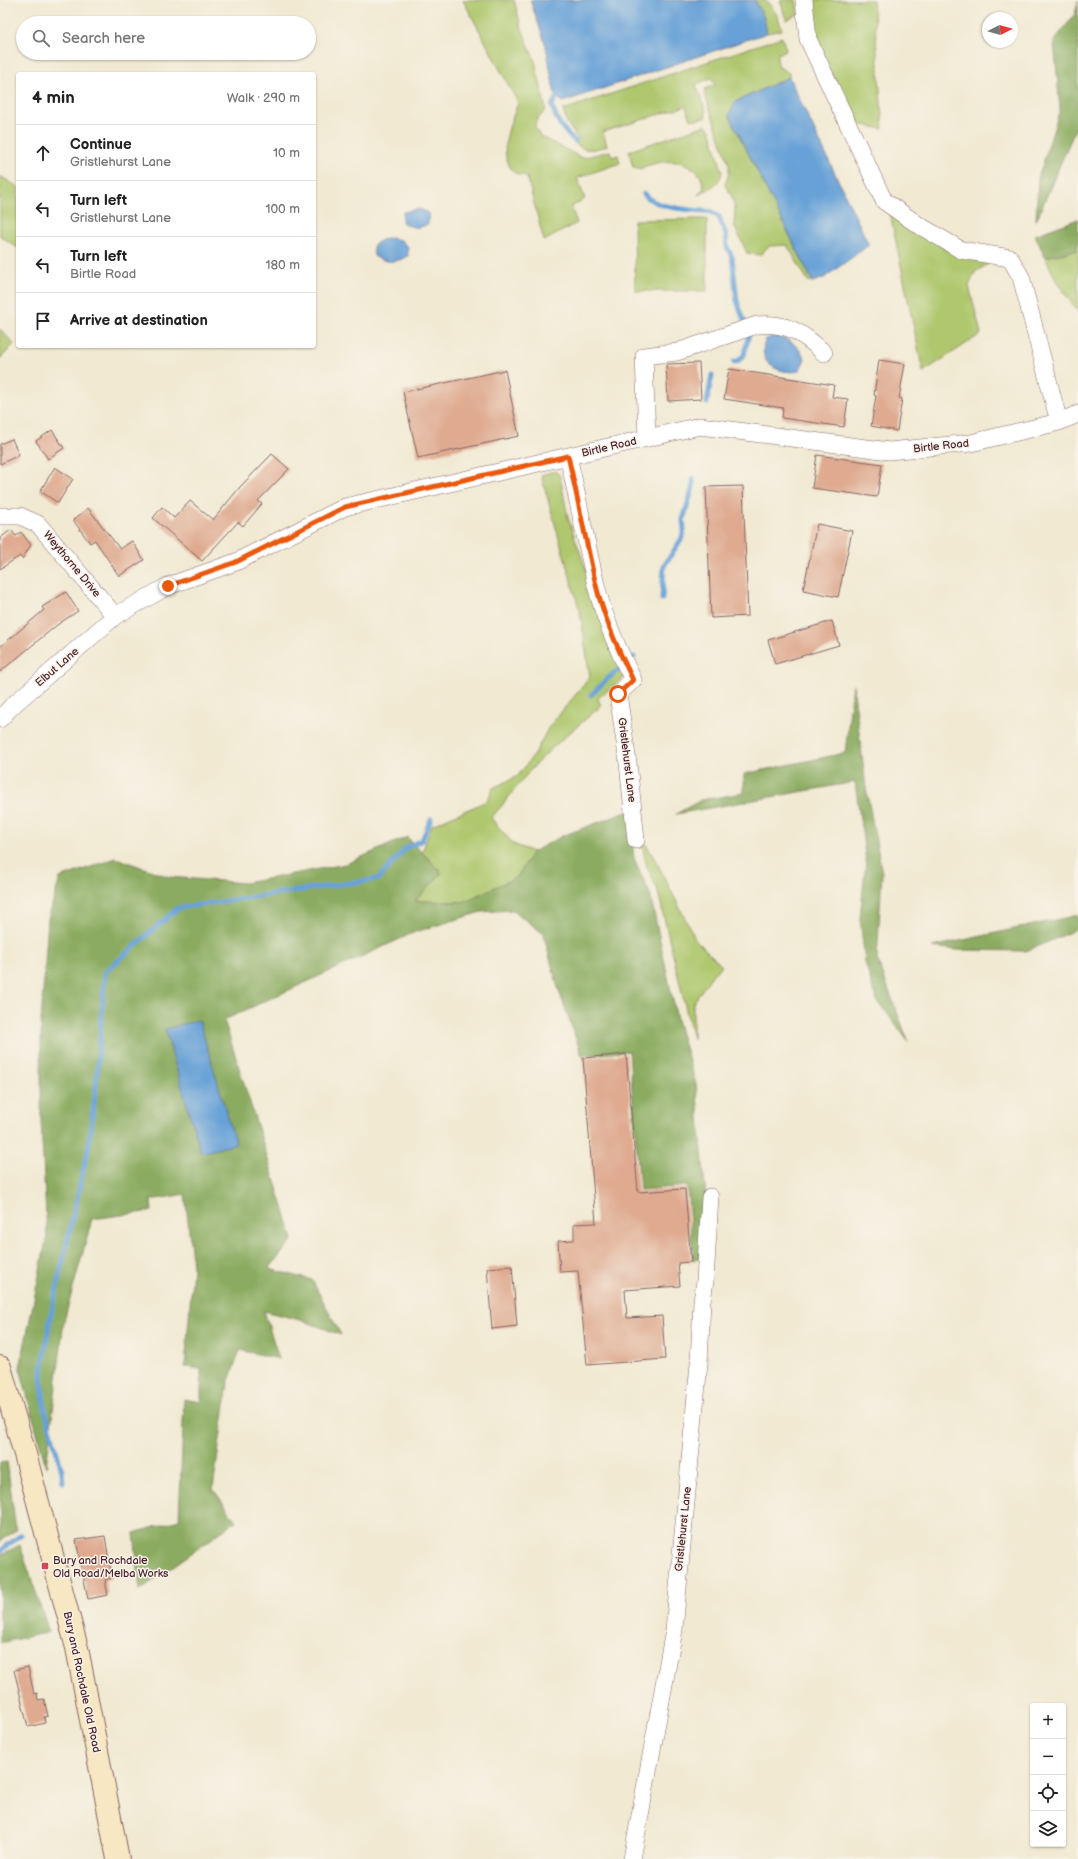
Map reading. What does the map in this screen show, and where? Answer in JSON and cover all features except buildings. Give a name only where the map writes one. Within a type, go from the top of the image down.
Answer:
[{"type":"main road","name":"Bury and Rochdale Old Road","points":[[0,1367],[77,1648],[118,1859]]},
{"type":"street","points":[[804,0],[808,39],[884,201],[917,224],[961,250],[1010,258],[1021,277],[1059,422]]},
{"type":"street","points":[[647,438],[644,356],[677,352],[758,325],[776,324],[794,329],[824,352]]},
{"type":"street","name":"Birtle Road","points":[[115,616],[168,586],[236,562],[345,507],[700,426],[889,451],[971,443],[1059,422],[1078,414]]},
{"type":"street","name":"Gristlehurst Lane","points":[[568,456],[596,587],[622,658],[633,680],[618,694],[628,763],[636,840]]},
{"type":"street","name":"Weythorne Drive","points":[[0,516],[20,516],[38,524],[115,616]]},
{"type":"street","name":"Elbut Lane","points":[[0,719],[12,706],[115,616]]},
{"type":"street","name":"Gristlehurst Lane","points":[[632,1859],[674,1630],[699,1363],[710,1197]]},
{"type":"green space","points":[[463,0],[514,0],[522,29],[535,61],[546,110],[536,121],[535,128],[540,136],[582,158],[610,151],[612,157],[618,155],[620,163],[577,178],[585,199],[571,207],[577,223],[544,241],[527,177],[515,173],[509,166],[506,157],[506,139],[518,103]]},
{"type":"green space","points":[[755,0],[765,0],[769,4],[776,14],[782,30],[767,33],[764,18]]},
{"type":"green space","points":[[780,0],[796,0],[798,14],[786,20]]},
{"type":"green space","points":[[808,0],[873,0],[883,129],[852,123],[813,37]]},
{"type":"green space","points":[[1078,1],[1078,123],[1036,221],[1038,179],[1060,109],[1054,41],[1075,14]]},
{"type":"green space","points":[[782,37],[786,50],[778,54],[777,60],[779,67],[789,73],[789,77],[735,102],[729,115],[813,282],[808,281],[787,245],[769,246],[760,255],[747,253],[734,225],[735,209],[732,197],[725,185],[729,173],[729,164],[705,95],[705,89],[715,85],[712,78],[696,84],[706,112],[705,118],[690,120],[686,106],[603,132],[607,146],[598,148],[587,149],[575,143],[578,139],[567,123],[563,110]]},
{"type":"green space","points":[[706,125],[710,129],[722,171],[717,183],[706,191],[698,195],[704,188],[701,177],[688,165],[663,162],[655,163],[640,169],[633,167],[629,151]]},
{"type":"green space","points":[[0,176],[16,186],[16,247],[0,236]]},
{"type":"green space","points":[[889,208],[958,253],[988,264],[975,272],[969,286],[981,334],[923,372]]},
{"type":"green space","points":[[707,219],[707,291],[635,291],[634,220]]},
{"type":"green space","points":[[1078,219],[1078,250],[1045,257],[1035,235]]},
{"type":"green space","points":[[1078,250],[1078,312],[1057,282],[1045,257]]},
{"type":"green space","points":[[0,329],[14,344],[0,359]]},
{"type":"green space","points":[[556,471],[560,477],[568,518],[624,678],[598,698],[601,706],[536,764],[491,818],[513,844],[533,852],[517,877],[463,902],[415,901],[442,873],[422,852],[432,825],[487,801],[493,788],[518,776],[535,753],[549,727],[590,677],[580,612],[541,475]]},
{"type":"green space","points":[[853,684],[866,787],[882,873],[877,959],[908,1041],[876,999],[865,962],[860,918],[866,861],[855,782],[676,814],[701,800],[744,793],[744,774],[845,753]]},
{"type":"green space","points":[[629,811],[634,858],[650,894],[678,1024],[696,1084],[706,1197],[701,1259],[693,1260],[687,1186],[640,1190],[629,1051],[582,1056],[558,988],[543,933],[512,910],[481,912],[415,932],[224,1020],[293,1239],[269,1269],[312,1280],[341,1335],[304,1321],[264,1311],[279,1359],[240,1350],[228,1383],[213,1489],[236,1521],[140,1590],[134,1533],[179,1520],[184,1399],[201,1402],[201,1369],[185,1367],[193,1268],[185,1194],[151,1200],[152,1211],[92,1219],[64,1321],[46,1467],[20,1368],[47,1236],[41,1120],[41,1023],[48,919],[60,878],[116,858],[169,877],[245,883],[346,864],[407,837],[442,873],[415,901],[463,902],[517,877],[533,852],[562,836]]},
{"type":"green space","points":[[639,832],[657,863],[696,940],[722,966],[713,974],[693,1003],[693,1039],[657,888],[647,867]]},
{"type":"green space","points":[[1078,915],[1078,928],[1026,951],[957,950],[932,947]]},
{"type":"green space","points":[[7,1462],[16,1530],[0,1542],[0,1463]]},
{"type":"green space","points":[[20,1545],[49,1632],[0,1643],[0,1555]]},
{"type":"water","points":[[530,0],[755,0],[764,18],[767,33],[563,102],[554,91],[546,46]]},
{"type":"water","points":[[789,77],[869,245],[824,278],[813,282],[729,115],[735,102]]},
{"type":"water","points":[[417,209],[423,210],[429,214],[428,224],[421,227],[415,227],[409,226],[402,222],[403,212]]},
{"type":"water","points":[[390,238],[401,240],[408,247],[408,256],[395,261],[386,261],[374,256],[373,246],[381,240]]},
{"type":"water","points":[[775,336],[790,341],[803,354],[805,359],[799,371],[791,372],[777,369],[766,361],[763,347],[766,339]]},
{"type":"water","points":[[199,1020],[236,1144],[201,1153],[165,1029]]},
{"type":"waterway","points":[[557,96],[552,106],[558,121],[575,141]]},
{"type":"waterway","points":[[644,194],[657,203],[666,206],[712,212],[719,217],[726,235],[727,247],[732,257],[737,301],[749,334],[744,355],[738,361],[734,362]]},
{"type":"waterway","points":[[707,403],[712,375]]},
{"type":"waterway","points":[[662,599],[664,566],[682,538],[684,530],[683,520],[693,487],[693,478]]},
{"type":"waterway","points":[[591,695],[606,680],[634,657]]},
{"type":"waterway","points":[[63,1482],[62,1471],[45,1410],[41,1377],[50,1319],[88,1149],[96,1087],[105,972],[178,908],[378,879],[406,848],[422,840],[431,819]]},
{"type":"waterway","points":[[0,1551],[21,1535]]},
{"type":"place","name":"Bury and Rochdale Old Road/Melba Works","points":[[45,1566]]},
{"type":"route","points":[[168,586],[236,562],[345,507],[568,456],[596,587],[619,653],[633,680],[618,694]]}]
